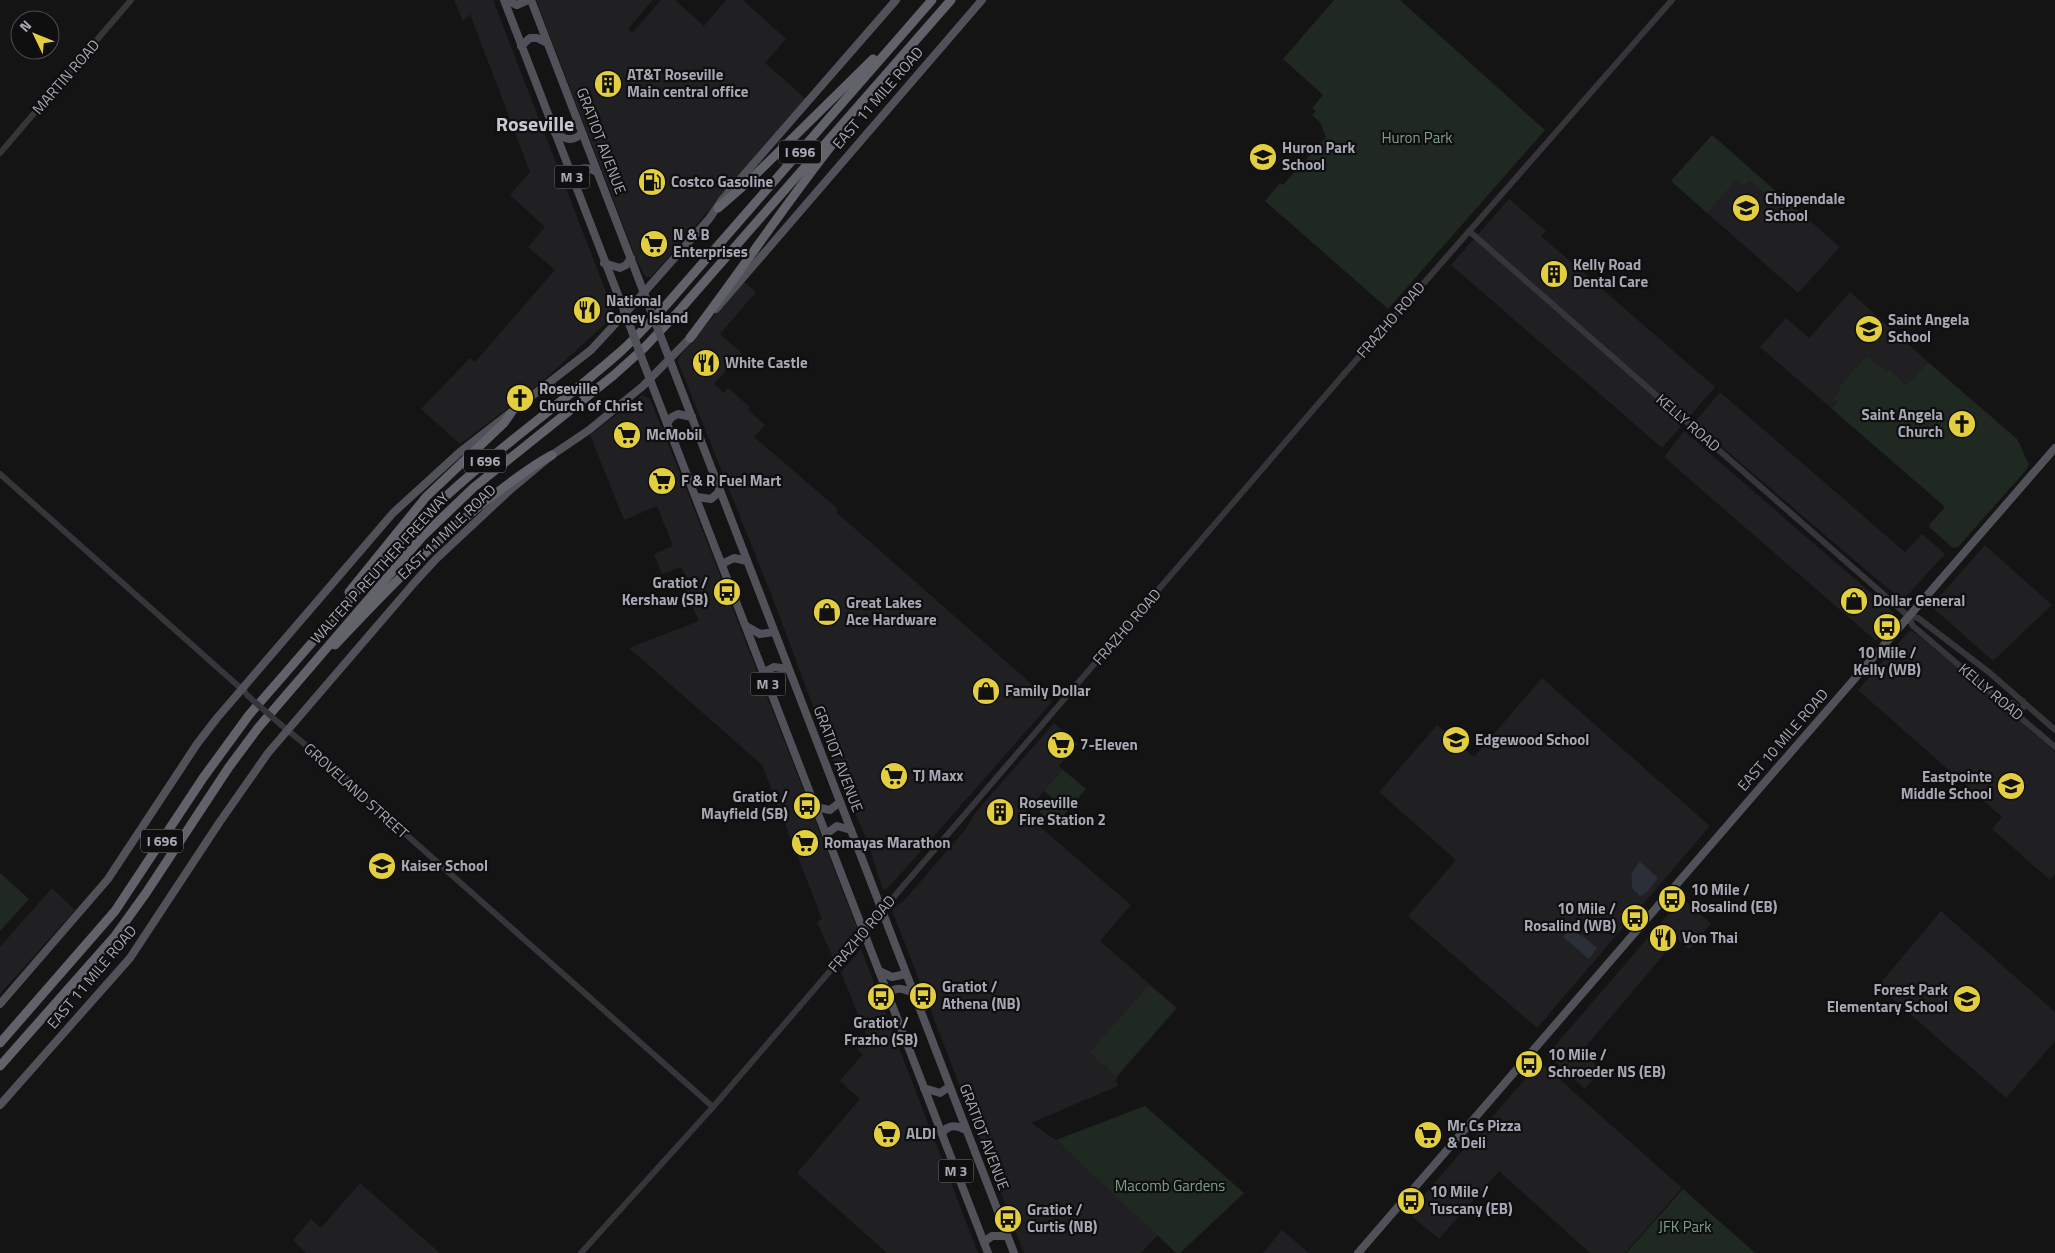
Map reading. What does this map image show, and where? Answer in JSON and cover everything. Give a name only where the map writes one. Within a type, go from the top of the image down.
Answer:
[{"type":"highway","points":[[718,208],[749,182],[787,145],[882,50],[928,0]]},
{"type":"highway","name":"WALTER P REUTHER FREEWAY","points":[[0,1042],[115,911],[230,740],[402,539],[440,500],[627,346],[667,304],[932,0]]},
{"type":"highway","name":"WALTER P REUTHER FREEWAY","points":[[0,1066],[115,936],[146,893],[229,767],[278,704],[411,549],[447,511],[485,478],[614,375],[666,325],[951,0]]},
{"type":"highway","points":[[690,338],[805,178],[858,114],[875,87]]},
{"type":"highway","points":[[319,635],[348,592],[426,497],[504,423],[511,413]]},
{"type":"highway","points":[[278,704],[294,693],[336,644],[444,535],[523,473],[552,455]]},
{"type":"main road","points":[[504,0],[518,5],[529,0]]},
{"type":"main road","name":"M 3","points":[[504,0],[988,1253]]},
{"type":"main road","name":"GRATIOT AVENUE","points":[[529,0],[644,293]]},
{"type":"main road","points":[[0,1004],[108,879],[197,744],[240,688],[393,513],[439,470],[574,365],[601,340],[718,208],[722,200],[896,0]]},
{"type":"main road","name":"EAST 11 MILE ROAD","points":[[0,1105],[130,958],[252,775],[287,730],[436,560],[510,490],[552,455],[588,430],[650,379],[670,359],[982,0]]},
{"type":"main road","points":[[522,46],[530,38],[537,38],[547,43]]},
{"type":"main road","points":[[555,133],[569,140],[582,133]]},
{"type":"main road","points":[[572,177],[577,170],[583,168],[590,168],[598,173]]},
{"type":"main road","points":[[604,263],[620,268],[626,265],[631,258]]},
{"type":"main road","name":"M 3","points":[[644,293],[670,359]]},
{"type":"main road","name":"GRATIOT AVENUE","points":[[670,359],[1014,1253]]},
{"type":"main road","points":[[668,423],[672,417],[678,414],[692,417]]},
{"type":"main road","name":"EAST 10 MILE ROAD","points":[[1358,1253],[1523,1064],[1907,615],[2055,448]]},
{"type":"main road","points":[[696,497],[710,499],[720,491]]},
{"type":"main road","points":[[722,564],[734,558],[747,561]]},
{"type":"main road","points":[[746,626],[760,634],[774,632]]},
{"type":"main road","points":[[764,672],[774,667],[788,669]]},
{"type":"main road","points":[[816,807],[830,810],[840,802]]},
{"type":"main road","points":[[826,834],[837,826],[851,830]]},
{"type":"main road","points":[[879,971],[892,977],[906,974]]},
{"type":"main road","points":[[888,995],[897,988],[913,993]]},
{"type":"main road","points":[[924,1088],[940,1093],[949,1087]]},
{"type":"main road","points":[[942,1133],[946,1128],[952,1126],[966,1130]]},
{"type":"main road","points":[[984,1242],[992,1236],[1007,1236]]},
{"type":"street","name":"MARTIN ROAD","points":[[0,154],[131,0]]},
{"type":"street","name":"FRAZHO ROAD","points":[[581,1253],[713,1107],[881,910],[1469,231],[1672,0]]},
{"type":"street","name":"KELLY ROAD","points":[[1469,231],[1907,615],[1913,626],[2055,747]]},
{"type":"street","name":"GROVELAND STREET","points":[[0,474],[280,724],[345,777],[383,814],[713,1107]]},
{"type":"street","name":"KELLY ROAD","points":[[1907,615],[1918,618],[1990,673],[2055,730]]},
{"type":"street","points":[[1953,660],[1955,655],[1959,654],[1977,668],[1990,673]]},
{"type":"street","points":[[1996,695],[2002,695],[2019,709],[2023,707],[2023,702]]},
{"type":"shaded area","points":[[454,0],[493,0],[615,315],[536,387],[460,444],[421,409],[470,358],[475,362],[555,270],[528,247],[545,227],[510,195],[530,172],[470,14],[463,21]]},
{"type":"shaded area","points":[[536,0],[653,0],[628,29],[632,33],[661,0],[675,0],[704,26],[726,0],[743,0],[786,39],[765,63],[806,99],[651,277],[646,277],[637,261]]},
{"type":"shaded area","points":[[1712,135],[1840,247],[1798,293],[1671,181]]},
{"type":"shaded area","points":[[1509,199],[1546,231],[1541,236],[1715,387],[1662,448],[1451,265]]},
{"type":"shaded area","points":[[743,281],[756,292],[720,334],[742,353],[714,384],[724,393],[728,388],[750,407],[748,410],[765,425],[754,437],[838,509],[836,512],[1052,702],[889,887],[883,890],[868,843],[834,763],[773,599],[678,362],[679,357]]},
{"type":"shaded area","points":[[1850,292],[1928,362],[1909,383],[1904,384],[1889,369],[1886,372],[1841,390],[1837,401],[1831,408],[1760,347],[1786,318],[1809,338]]},
{"type":"shaded area","points":[[1720,392],[1905,552],[1922,534],[1945,554],[1903,600],[1694,423]]},
{"type":"shaded area","points":[[642,395],[650,399],[681,475],[857,928],[833,958],[817,922],[822,919],[762,765],[629,648],[699,621],[685,591],[692,588],[681,567],[662,574],[654,554],[673,546],[657,506],[624,520],[590,435]]},
{"type":"shaded area","points":[[1684,431],[1893,612],[1896,618],[1876,641],[1664,457]]},
{"type":"shaded area","points":[[1985,545],[2052,605],[1993,661],[1931,606]]},
{"type":"shaded area","points":[[1910,630],[1986,691],[2055,752],[2055,874],[2050,880],[1992,829],[2002,817],[1858,690]]},
{"type":"shaded area","points":[[1542,678],[1710,826],[1537,1028],[1408,916],[1456,860],[1379,792],[1437,725],[1474,757]]},
{"type":"shaded area","points":[[1054,723],[1078,744],[1059,766],[1062,769],[1025,814],[1131,905],[1100,941],[1177,1008],[1117,1077],[1118,1086],[1031,1123],[1056,1140],[1158,1235],[1141,1253],[1024,1253],[892,910],[902,903],[965,830],[976,812]]},
{"type":"shaded area","points":[[1640,862],[1658,878],[1646,893],[1640,896],[1633,890],[1632,878],[1633,871]]},
{"type":"shaded area","points":[[52,888],[75,910],[0,994],[0,947]]},
{"type":"shaded area","points":[[1682,898],[1711,924],[1689,949],[1677,939],[1582,1051],[1601,1070],[1585,1089],[1547,1055]]},
{"type":"shaded area","name":"Forest Park Elementary School","points":[[1941,911],[2055,1012],[2055,1041],[2006,1098],[1878,986]]},
{"type":"shaded area","points":[[1570,929],[1597,948],[1589,959],[1563,937]]},
{"type":"shaded area","points":[[861,949],[978,1253],[887,1253],[797,1173],[860,1099],[840,1081],[863,1054],[857,1049],[867,1037],[841,972]]},
{"type":"shaded area","points":[[1540,1062],[1682,1188],[1625,1253],[1590,1253],[1499,1171],[1439,1239],[1408,1213]]},
{"type":"shaded area","points":[[360,1183],[440,1253],[306,1253],[293,1240],[311,1219],[321,1228]]},
{"type":"shaded area","points":[[1282,1230],[1309,1253],[1263,1253]]},
{"type":"green space","name":"Huron Park","points":[[1334,0],[1400,0],[1545,130],[1388,309],[1265,201],[1280,183],[1283,185],[1326,137],[1320,122],[1312,115],[1316,111],[1312,108],[1323,95],[1283,59]]},
{"type":"green space","points":[[1712,135],[1808,220],[1802,226],[1749,180],[1743,186],[1736,180],[1707,213],[1671,181]]},
{"type":"green space","points":[[1867,356],[1886,372],[1889,369],[1904,384],[1909,383],[1928,362],[2017,439],[2020,445],[2029,464],[2027,469],[1958,547],[1953,548],[1929,525],[1945,507],[1831,408],[1837,402],[1834,398],[1841,390],[1839,387]]},
{"type":"green space","points":[[1062,769],[1086,789],[1055,825],[1039,812],[1052,797],[1044,791]]},
{"type":"green space","points":[[0,873],[29,899],[0,931]]},
{"type":"green space","points":[[1149,985],[1176,1008],[1116,1076],[1090,1052]]},
{"type":"green space","name":"Macomb Gardens","points":[[1145,1106],[1244,1193],[1180,1253],[1176,1253],[1056,1140]]},
{"type":"green space","name":"JFK Park","points":[[1683,1189],[1755,1253],[1626,1253]]},
{"type":"place","name":"AT&T Roseville Main central office","points":[[608,84]]},
{"type":"place","name":"Huron Park School","points":[[1263,157]]},
{"type":"place","name":"Costco Gasoline","points":[[652,182]]},
{"type":"place","name":"Chippendale School","points":[[1746,208]]},
{"type":"place","name":"N & B Enterprises","points":[[654,244]]},
{"type":"place","name":"Kelly Road Dental Care","points":[[1554,274]]},
{"type":"place","name":"National Coney Island","points":[[587,310]]},
{"type":"place","name":"Saint Angela School","points":[[1869,329]]},
{"type":"place","name":"White Castle","points":[[706,363]]},
{"type":"place","name":"Roseville Church of Christ","points":[[520,398]]},
{"type":"place","name":"Saint Angela Church","points":[[1962,424]]},
{"type":"place","name":"McMobil","points":[[627,435]]},
{"type":"place","name":"F & R Fuel Mart","points":[[662,481]]},
{"type":"place","name":"Gratiot / Kershaw (SB)","points":[[727,592]]},
{"type":"place","name":"Dollar General","points":[[1854,601]]},
{"type":"place","name":"Great Lakes Ace Hardware","points":[[827,612]]},
{"type":"place","name":"10 Mile / Kelly (WB)","points":[[1887,627]]},
{"type":"place","name":"Family Dollar","points":[[986,691]]},
{"type":"place","name":"Edgewood School","points":[[1456,740]]},
{"type":"place","name":"7-Eleven","points":[[1061,745]]},
{"type":"place","name":"TJ Maxx","points":[[894,776]]},
{"type":"place","name":"Eastpointe Middle School","points":[[2011,786]]},
{"type":"place","name":"Gratiot / Mayfield (SB)","points":[[807,806]]},
{"type":"place","name":"Roseville Fire Station 2","points":[[1000,812]]},
{"type":"place","name":"Romayas Marathon","points":[[805,843]]},
{"type":"place","name":"Kaiser School","points":[[382,866]]},
{"type":"place","name":"10 Mile / Rosalind (EB)","points":[[1672,899]]},
{"type":"place","name":"10 Mile / Rosalind (WB)","points":[[1635,918]]},
{"type":"place","name":"Von Thai","points":[[1663,938]]},
{"type":"place","name":"Gratiot / Athena (NB)","points":[[923,996]]},
{"type":"place","name":"Gratiot / Frazho (SB)","points":[[881,997]]},
{"type":"place","name":"Forest Park Elementary School","points":[[1967,999]]},
{"type":"place","name":"10 Mile / Schroeder NS (EB)","points":[[1529,1064]]},
{"type":"place","name":"ALDI","points":[[887,1134]]},
{"type":"place","name":"Mr Cs Pizza & Deli","points":[[1428,1135]]},
{"type":"place","name":"10 Mile / Tuscany (EB)","points":[[1411,1201]]},
{"type":"place","name":"Gratiot / Curtis (NB)","points":[[1008,1219]]},
{"type":"district","name":"Roseville","points":[[535,124]]}]
